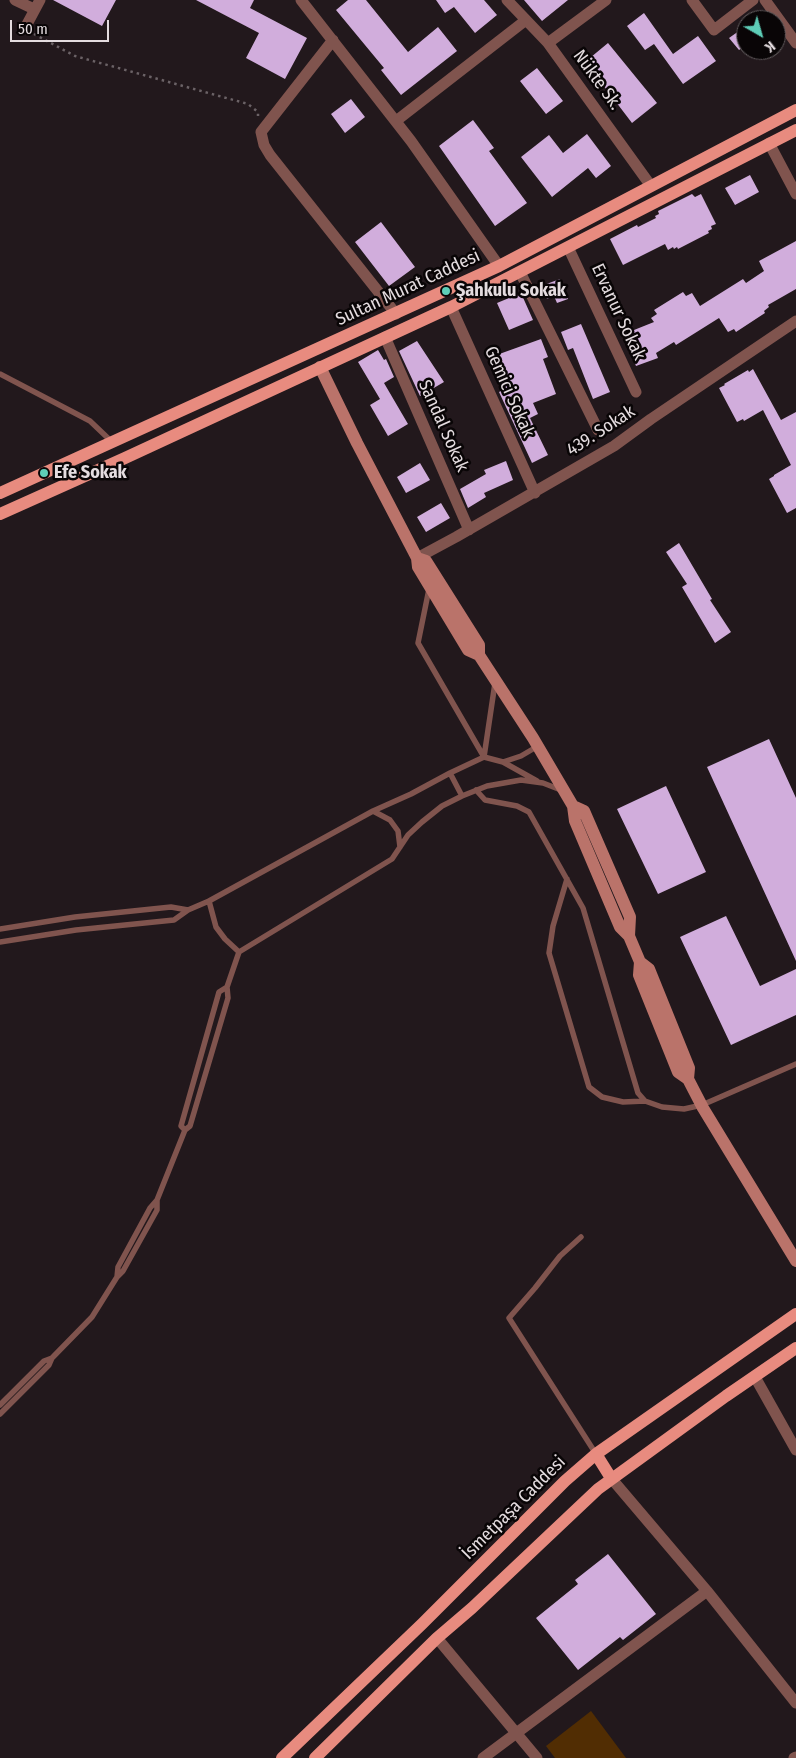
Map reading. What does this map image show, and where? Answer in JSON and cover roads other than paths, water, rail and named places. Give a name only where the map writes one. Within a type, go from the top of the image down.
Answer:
[{"type":"main road","name":"Sultan Murat Caddesi","points":[[0,493],[499,266],[796,110]]},
{"type":"main road","name":"Sultan Murat Caddesi","points":[[0,514],[451,307],[769,142],[796,130]]},
{"type":"main road","points":[[312,352],[417,558],[418,567],[468,650],[479,655]]},
{"type":"main road","points":[[113,443],[122,459]]},
{"type":"main road","points":[[417,558],[426,561],[473,636],[478,645],[479,655],[538,746],[573,806],[575,820],[620,927],[629,936],[640,962],[640,975],[678,1072],[688,1079],[796,1261]]},
{"type":"main road","name":"İsmetpaşa Caddesi","points":[[290,1755],[565,1480],[596,1454],[796,1314]]},
{"type":"main road","points":[[315,1758],[437,1638],[472,1608],[598,1488],[796,1348]]},
{"type":"main road","points":[[596,1454],[611,1478]]},
{"type":"main road","points":[[455,1591],[472,1608]]},
{"type":"street","points":[[15,0],[37,5],[25,28]]},
{"type":"street","points":[[300,0],[396,121],[499,266]]},
{"type":"street","name":"Nükte Sk.","points":[[507,0],[548,43],[651,186]]},
{"type":"street","points":[[692,0],[714,30],[753,0]]},
{"type":"street","points":[[765,0],[796,43]]},
{"type":"street","points":[[548,43],[598,2]]},
{"type":"street","points":[[396,121],[526,20]]},
{"type":"street","points":[[333,40],[261,132],[264,145],[270,155],[396,314]]},
{"type":"street","points":[[769,142],[796,194]]},
{"type":"street","name":"Ervanur Sokak","points":[[568,247],[636,392]]},
{"type":"street","points":[[520,272],[598,430]]},
{"type":"street","name":"Gemici Sokak","points":[[451,307],[535,492]]},
{"type":"street","name":"439. Sokak","points":[[417,558],[614,446],[659,413],[796,321]]},
{"type":"street","name":"Sandal Sokak","points":[[384,337],[469,530]]},
{"type":"street","points":[[755,1377],[795,1445]]},
{"type":"street","points":[[611,1478],[706,1591],[796,1703]]},
{"type":"street","points":[[482,1758],[706,1591]]},
{"type":"street","points":[[437,1638],[537,1758]]},
{"type":"lane","points":[[0,374],[90,421],[113,443]]},
{"type":"lane","points":[[429,586],[418,643],[484,758]]},
{"type":"lane","points":[[484,758],[495,681]]},
{"type":"lane","points":[[503,762],[521,756],[538,746]]},
{"type":"lane","points":[[0,942],[76,930],[174,920],[188,910],[209,901],[372,811],[412,794],[450,773],[484,758],[503,762],[544,783],[563,790]]},
{"type":"lane","points":[[450,773],[462,796]]},
{"type":"lane","points":[[0,1414],[49,1365],[52,1358],[92,1317],[117,1277],[118,1267],[150,1208],[157,1200],[186,1130],[190,1126],[228,998],[227,987],[239,952],[392,859],[408,835],[442,806],[487,786],[521,780],[544,783]]},
{"type":"lane","points":[[476,790],[485,800],[517,806],[529,812],[583,908],[638,1093],[645,1101]]},
{"type":"lane","points":[[372,811],[390,820],[398,831],[400,847]]},
{"type":"lane","points":[[567,879],[553,926],[549,952],[589,1087],[602,1096],[623,1102],[645,1101],[662,1107],[684,1109],[702,1105],[796,1064]]},
{"type":"lane","points":[[209,901],[216,927],[239,952]]},
{"type":"lane","points":[[0,929],[171,907],[188,910]]},
{"type":"lane","points":[[186,1130],[181,1126],[219,992],[227,987]]},
{"type":"lane","points":[[581,1237],[560,1256],[509,1318],[596,1454]]},
{"type":"lane","points":[[0,1405],[44,1360],[52,1358]]},
{"type":"place","name":"Şahkulu Sokak","points":[[446,291]]},
{"type":"place","name":"Efe Sokak","points":[[44,473]]}]
